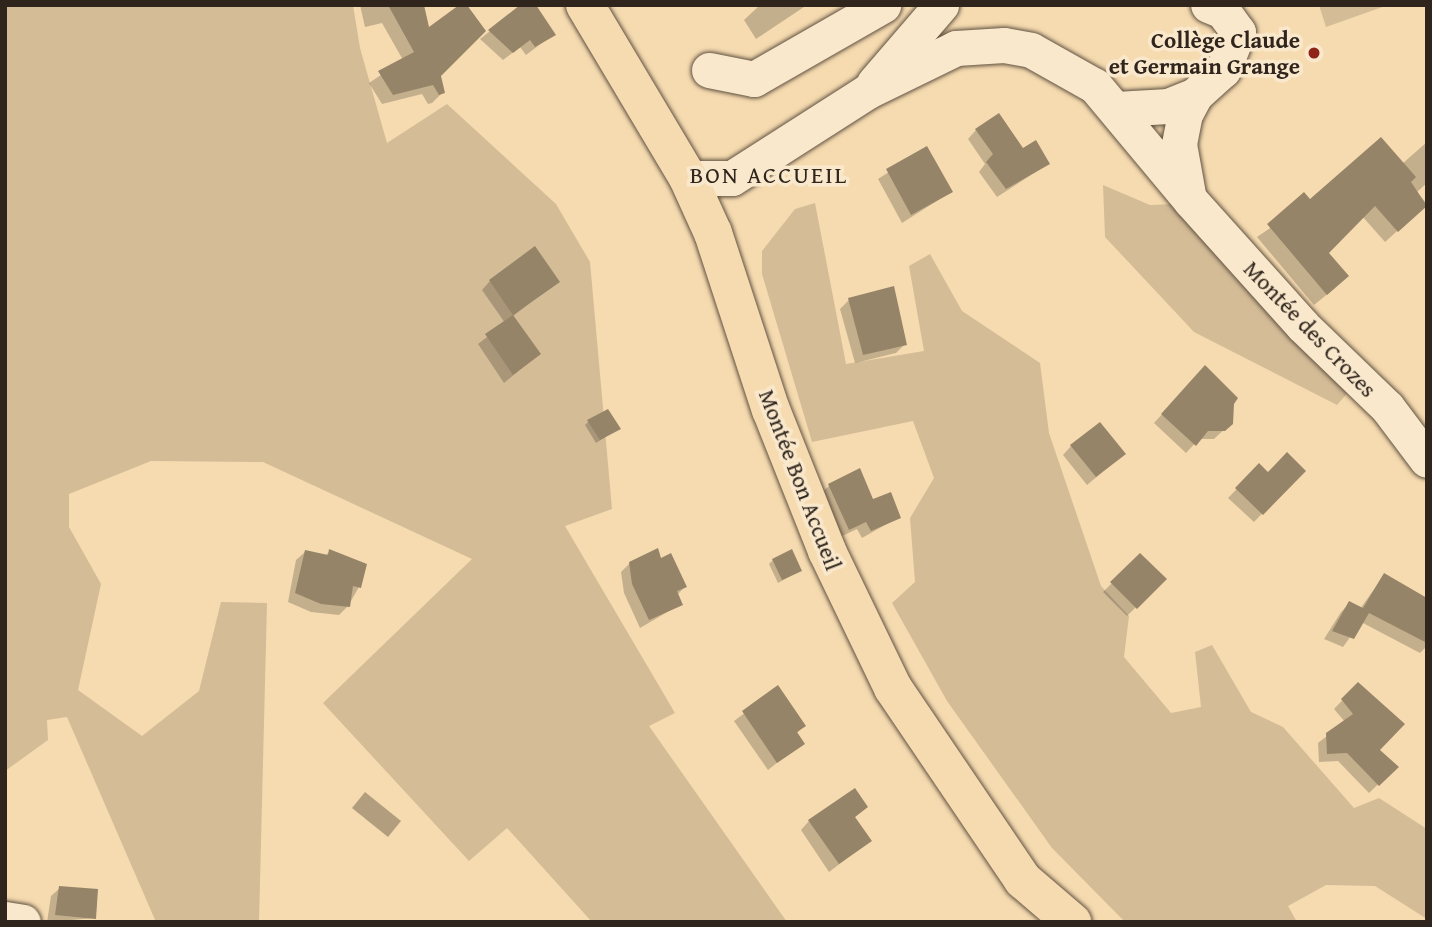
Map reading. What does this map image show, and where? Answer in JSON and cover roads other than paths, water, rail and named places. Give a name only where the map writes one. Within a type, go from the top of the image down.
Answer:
[{"type":"main road","name":"Montée Bon Accueil","points":[[585,5],[688,178],[713,233],[771,410],[866,637],[942,765],[1016,870],[1072,922]]},
{"type":"street","points":[[709,70],[754,79],[883,5]]},
{"type":"street","name":"Montée des Crozes","points":[[867,91],[941,5]]},
{"type":"street","points":[[1190,201],[1179,144],[1185,114],[1195,96],[1223,70],[1236,47],[1233,20],[1210,6]]},
{"type":"street","name":"Montée des Crozes","points":[[688,178],[732,178],[867,91],[956,48],[1004,45],[1031,50],[1080,74],[1116,109],[1190,201],[1303,326],[1387,407],[1427,460]]},
{"type":"street","points":[[1116,109],[1168,106],[1195,96]]},
{"type":"street","points":[[5,919],[23,922]]},
{"type":"place","name":"Collège Claude et Germain Grange","points":[[1314,53]]},
{"type":"district","name":"BON ACCUEIL","points":[[769,175]]}]
